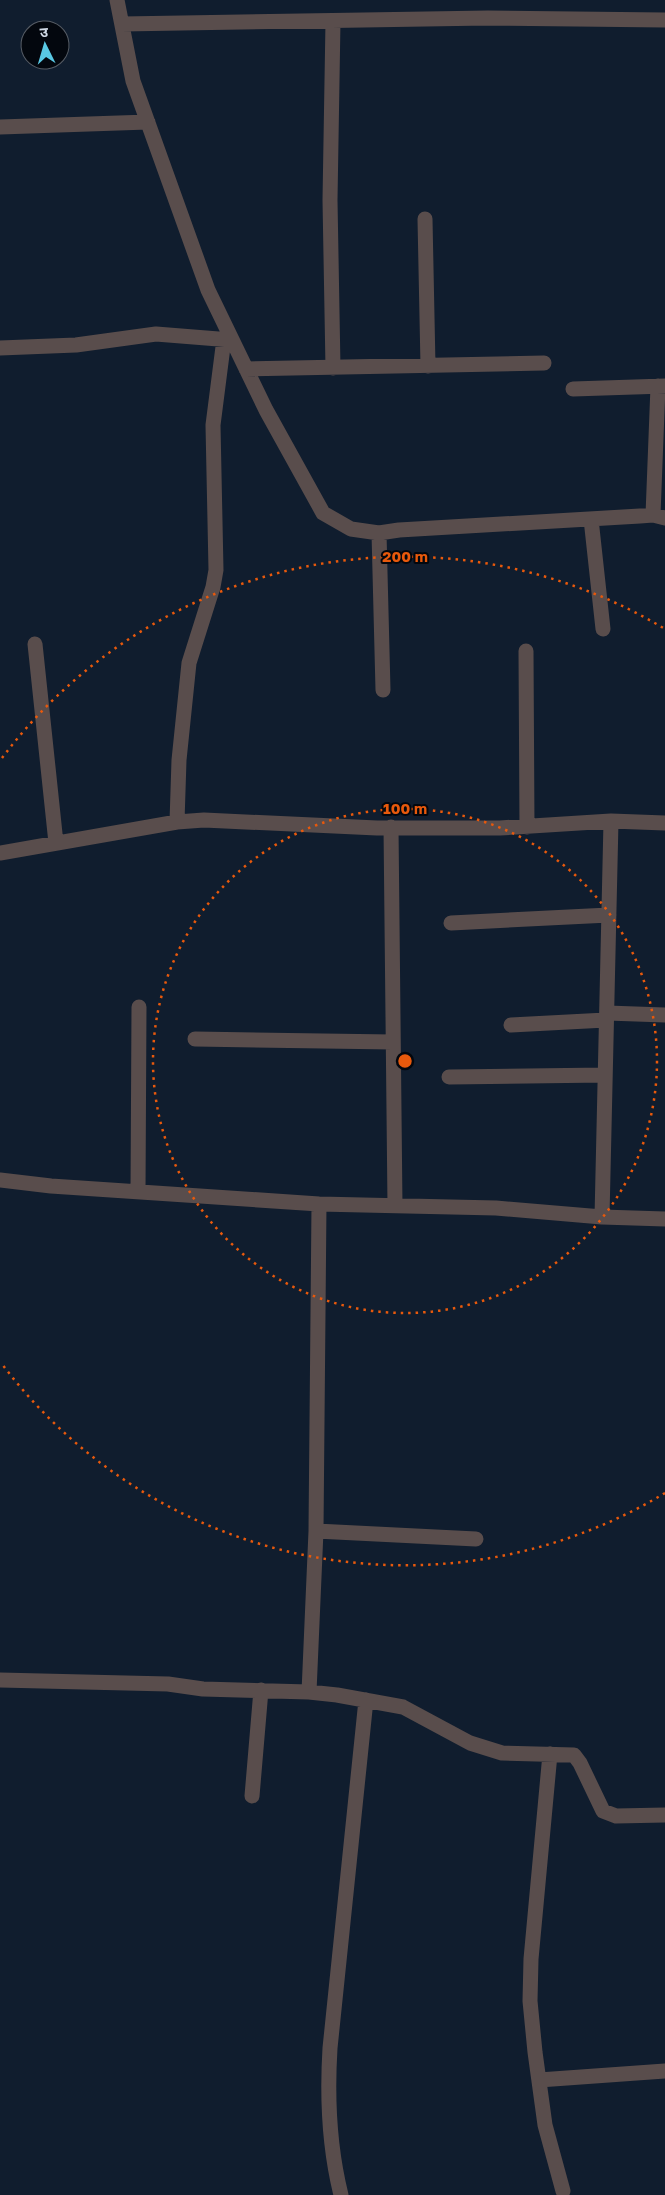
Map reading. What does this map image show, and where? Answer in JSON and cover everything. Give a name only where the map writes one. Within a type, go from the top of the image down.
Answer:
[{"type":"street","points":[[117,0],[133,81],[208,290],[228,340],[246,369],[266,410],[323,513],[351,529],[379,533],[399,530],[591,519],[659,517],[662,386],[573,389]]},
{"type":"street","points":[[122,24],[488,18],[665,20]]},
{"type":"street","points":[[333,21],[330,200],[333,368]]},
{"type":"street","points":[[0,127],[148,122]]},
{"type":"street","points":[[425,219],[428,366]]},
{"type":"street","points":[[0,348],[76,345],[156,334],[228,340]]},
{"type":"street","points":[[177,822],[179,760],[189,663],[213,587],[216,570],[213,425],[228,340]]},
{"type":"street","points":[[246,369],[544,363]]},
{"type":"street","points":[[591,519],[603,629]]},
{"type":"street","points":[[379,533],[383,690]]},
{"type":"street","points":[[35,644],[56,843]]},
{"type":"street","points":[[526,651],[527,827]]},
{"type":"street","points":[[0,853],[177,822],[204,820],[391,827],[500,828],[611,821],[665,823]]},
{"type":"street","points":[[602,1217],[611,821]]},
{"type":"street","points":[[391,827],[395,1206]]},
{"type":"street","points":[[451,923],[609,915]]},
{"type":"street","points":[[138,1007],[138,1192]]},
{"type":"street","points":[[511,1025],[606,1016],[665,1015]]},
{"type":"street","points":[[195,1039],[393,1042]]},
{"type":"street","points":[[449,1077],[605,1075]]},
{"type":"street","points":[[0,1180],[51,1186],[319,1204],[496,1208],[602,1217],[665,1219]]},
{"type":"street","points":[[309,1692],[316,1531],[319,1204]]},
{"type":"street","points":[[316,1531],[476,1539]]},
{"type":"street","points":[[0,1680],[168,1684],[204,1689],[309,1692],[403,1707],[470,1743],[502,1754],[574,1755],[580,1763],[603,1811],[616,1816],[665,1815]]},
{"type":"street","points":[[252,1796],[261,1690]]},
{"type":"street","points":[[341,2195],[331,2135],[328,2075],[366,1700]]},
{"type":"street","points":[[550,1754],[531,1959],[530,2001],[545,2126],[563,2190]]},
{"type":"street","points":[[539,2080],[665,2071]]}]
